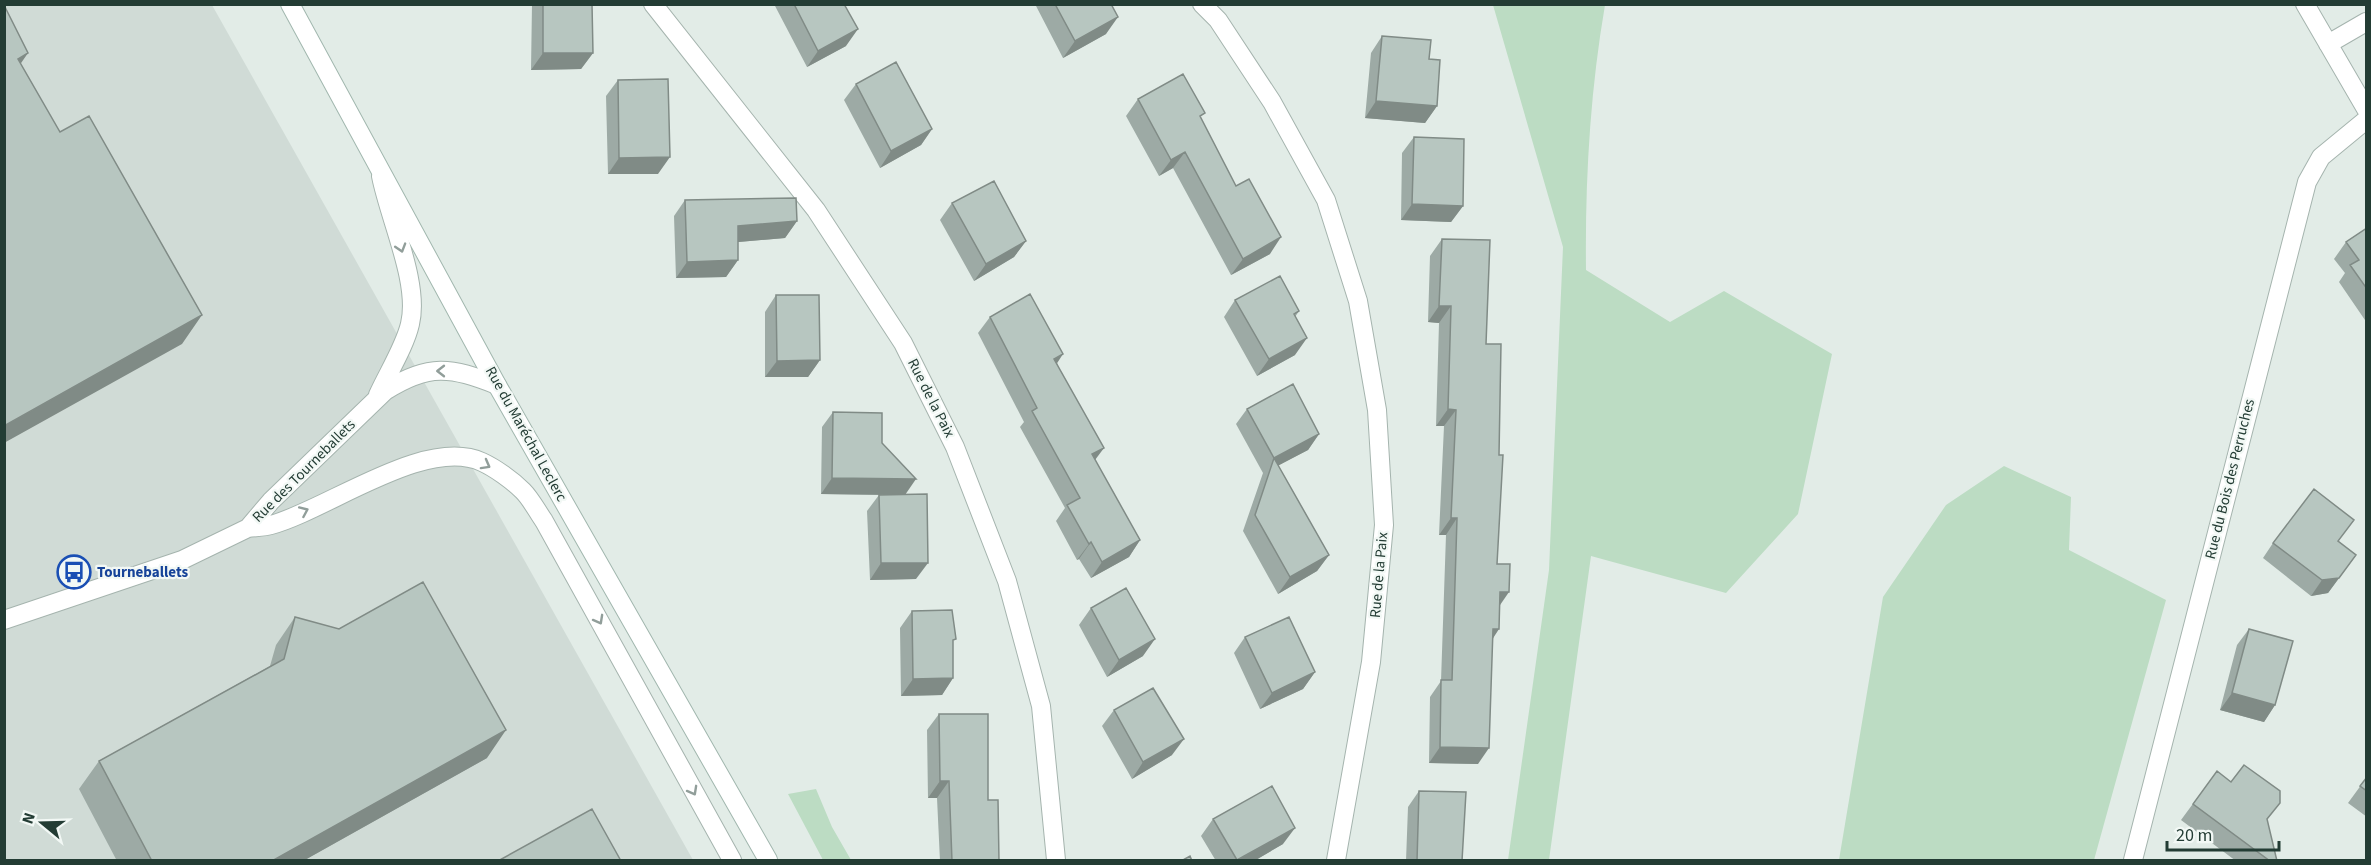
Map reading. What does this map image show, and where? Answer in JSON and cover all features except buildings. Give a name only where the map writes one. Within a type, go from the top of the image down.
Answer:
[{"type":"street","name":"Rue du Maréchal Leclerc","points":[[290,4],[497,385],[768,861]]},
{"type":"street","name":"Rue de la Paix","points":[[653,4],[816,210],[903,343],[955,447],[1007,581],[1041,706],[1056,861]]},
{"type":"street","name":"Rue de la Paix","points":[[1202,4],[1218,20],[1272,102],[1326,201],[1358,301],[1377,410],[1383,537],[1371,662],[1336,861]]},
{"type":"street","points":[[2305,4],[2367,110]]},
{"type":"street","points":[[2328,44],[2367,22]]},
{"type":"street","name":"Rue du Bois des Perruches","points":[[2133,861],[2307,182],[2320,157],[2367,120]]},
{"type":"street","points":[[374,403],[410,324],[413,302],[381,171]]},
{"type":"street","name":"Rue des Tourneballets","points":[[4,620],[182,560],[248,528],[271,501],[385,390],[406,378],[431,370],[466,373],[497,385]]},
{"type":"street","points":[[248,528],[271,525],[434,456],[453,456],[481,461],[500,473],[524,492],[544,521],[732,861]]},
{"type":"shaded area","points":[[5,5],[212,5],[693,860],[5,860]]},
{"type":"green space","points":[[1493,5],[1605,5],[1590,137],[1586,203],[1586,270],[1670,322],[1724,291],[1832,354],[1798,514],[1726,593],[1591,556],[1549,860],[1508,860],[1549,570],[1563,247]]},
{"type":"green space","points":[[2004,466],[2071,497],[2069,550],[2166,600],[2094,860],[1839,860],[1883,597],[1946,505]]},
{"type":"green space","points":[[816,789],[832,827],[851,860],[823,860],[788,794]]},
{"type":"place","name":"Tourneballets","points":[[74,572]]}]
